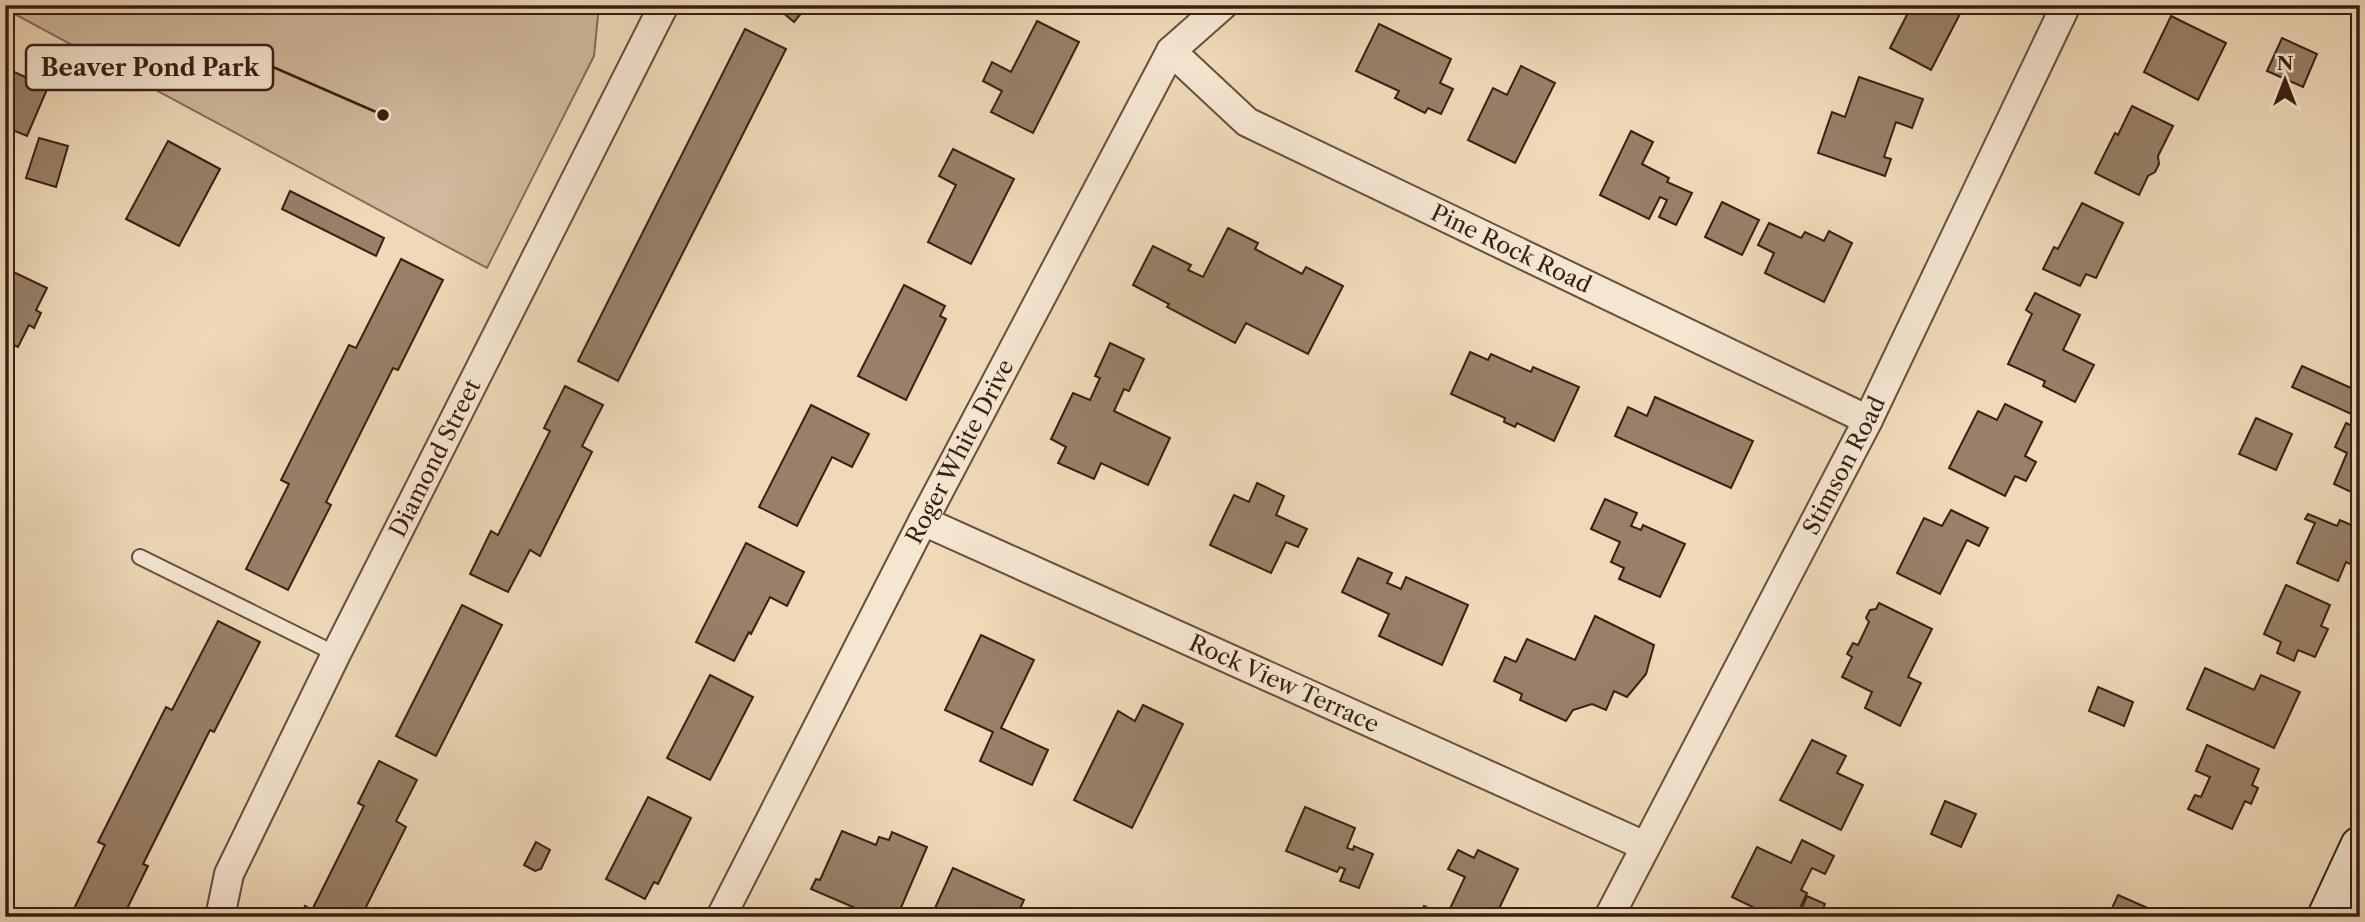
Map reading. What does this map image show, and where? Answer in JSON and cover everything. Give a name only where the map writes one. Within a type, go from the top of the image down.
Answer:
[{"type":"main road","points":[[2327,917],[2360,846]]},
{"type":"street","name":"Diamond Street","points":[[219,917],[229,874],[336,654],[664,5]]},
{"type":"street","name":"Roger White Drive","points":[[720,917],[923,521],[1171,51],[1223,5]]},
{"type":"street","name":"Stimson Road","points":[[1609,917],[1868,420],[2066,5]]},
{"type":"street","name":"Pine Rock Road","points":[[1171,51],[1247,122],[1868,420]]},
{"type":"street","name":"Rock View Terrace","points":[[923,521],[1645,846]]},
{"type":"lane","points":[[140,557],[336,654]]},
{"type":"shaded area","points":[[5,5],[599,5],[594,56],[487,268],[5,9]]},
{"type":"building","points":[[774,5],[808,5],[794,22]]},
{"type":"building","points":[[1591,5],[1633,5],[1593,14]]},
{"type":"building","points":[[1912,5],[1959,5],[1963,8],[1931,70],[1890,48]]},
{"type":"building","points":[[2171,16],[2226,43],[2198,100],[2144,72]]},
{"type":"building","points":[[1037,21],[1079,42],[1033,133],[991,112],[1002,91],[983,81],[992,62],[1011,72]]},
{"type":"building","points":[[1379,24],[1451,59],[1440,83],[1453,89],[1441,114],[1428,108],[1425,113],[1395,98],[1399,91],[1356,71]]},
{"type":"building","points":[[745,29],[786,49],[618,381],[578,361]]},
{"type":"building","points":[[2282,38],[2317,54],[2303,87],[2267,71]]},
{"type":"building","points":[[1521,66],[1555,83],[1515,163],[1468,140],[1493,88],[1507,95]]},
{"type":"building","points":[[5,68],[48,87],[27,136],[5,127]]},
{"type":"building","points":[[1859,77],[1923,99],[1912,128],[1896,122],[1884,157],[1891,159],[1885,176],[1818,153],[1832,112],[1845,117]]},
{"type":"building","points":[[2132,106],[2173,126],[2158,156],[2159,164],[2155,172],[2148,176],[2139,195],[2095,173]]},
{"type":"building","points":[[1631,131],[1653,142],[1642,164],[1669,178],[1667,182],[1692,193],[1676,225],[1659,217],[1667,200],[1660,197],[1649,219],[1600,195]]},
{"type":"building","points":[[39,138],[68,146],[56,187],[26,178]]},
{"type":"building","points":[[168,141],[220,169],[179,246],[126,219]]},
{"type":"building","points":[[953,149],[1014,179],[971,264],[928,242],[956,185],[939,176]]},
{"type":"building","points":[[290,191],[384,238],[376,256],[282,209]]},
{"type":"building","points":[[2360,195],[2360,216],[2352,212]]},
{"type":"building","points":[[1722,202],[1759,220],[1742,255],[1705,237]]},
{"type":"building","points":[[2082,203],[2123,223],[2096,278],[2086,274],[2080,286],[2043,269],[2054,247],[2058,249]]},
{"type":"building","points":[[1769,223],[1801,238],[1805,232],[1824,241],[1829,231],[1852,243],[1824,302],[1765,273],[1774,253],[1758,245]]},
{"type":"building","points":[[1228,228],[1258,243],[1255,249],[1302,274],[1306,267],[1343,286],[1308,354],[1246,323],[1235,343],[1167,307],[1169,304],[1133,285],[1153,246],[1191,265],[1188,270],[1203,277]]},
{"type":"building","points":[[401,259],[443,280],[398,370],[393,368],[326,502],[331,505],[288,590],[246,569],[289,484],[281,480],[349,345],[356,348]]},
{"type":"building","points":[[5,268],[47,288],[36,310],[41,313],[34,328],[29,325],[18,347],[5,341]]},
{"type":"building","points":[[904,285],[945,306],[940,316],[946,319],[906,400],[858,376]]},
{"type":"building","points":[[2035,293],[2080,315],[2063,350],[2094,365],[2075,402],[2043,386],[2045,381],[2008,364],[2032,314],[2026,310]]},
{"type":"building","points":[[1110,343],[1144,359],[1129,391],[1124,389],[1114,411],[1170,438],[1148,485],[1101,463],[1094,479],[1058,463],[1066,447],[1051,439],[1073,393],[1090,400],[1100,378],[1095,376]]},
{"type":"building","points":[[1470,352],[1488,360],[1491,354],[1531,372],[1533,367],[1579,387],[1554,441],[1517,423],[1515,427],[1504,422],[1505,418],[1451,394]]},
{"type":"building","points":[[2302,366],[2360,392],[2360,418],[2292,387]]},
{"type":"building","points":[[565,386],[603,405],[582,446],[592,452],[540,556],[530,550],[508,592],[470,574],[491,531],[498,535],[550,431],[544,428]]},
{"type":"building","points":[[1655,397],[1753,441],[1731,488],[1615,436],[1628,407],[1647,416]]},
{"type":"building","points":[[2005,404],[2042,422],[2025,456],[2036,462],[2026,481],[2015,476],[2005,496],[1949,468],[1978,411],[1997,420]]},
{"type":"building","points":[[811,405],[869,434],[852,467],[832,457],[797,526],[759,507]]},
{"type":"building","points":[[2256,418],[2292,434],[2276,470],[2239,454]]},
{"type":"building","points":[[2346,423],[2358,429],[2360,426],[2360,496],[2334,484],[2347,453],[2335,447]]},
{"type":"building","points":[[1257,483],[1284,496],[1276,515],[1307,529],[1298,547],[1286,542],[1271,573],[1210,545],[1234,495],[1249,502]]},
{"type":"building","points":[[1605,499],[1637,513],[1631,526],[1641,530],[1643,525],[1685,544],[1660,597],[1619,579],[1624,568],[1611,562],[1620,542],[1591,529]]},
{"type":"building","points":[[1951,510],[1988,528],[1979,546],[1967,540],[1940,594],[1897,573],[1924,518],[1942,526]]},
{"type":"building","points":[[2308,514],[2337,526],[2340,520],[2360,529],[2359,568],[2346,562],[2338,581],[2297,563],[2315,523],[2305,519]]},
{"type":"building","points":[[746,543],[804,572],[787,606],[770,597],[734,661],[696,642]]},
{"type":"building","points":[[1358,558],[1392,573],[1387,583],[1401,589],[1406,577],[1468,605],[1442,665],[1379,636],[1389,614],[1342,592]]},
{"type":"building","points":[[2286,585],[2330,605],[2321,626],[2328,629],[2315,657],[2298,650],[2294,661],[2277,653],[2281,642],[2264,634]]},
{"type":"building","points":[[1879,603],[1932,629],[1908,677],[1921,683],[1900,726],[1865,708],[1872,692],[1842,677],[1852,657],[1847,654],[1853,643],[1858,645],[1869,622],[1866,618],[1870,610],[1876,609]]},
{"type":"building","points":[[462,605],[502,625],[436,756],[396,736]]},
{"type":"building","points":[[1595,616],[1654,645],[1646,674],[1627,697],[1614,691],[1606,710],[1592,704],[1573,710],[1566,721],[1520,700],[1522,694],[1494,681],[1505,657],[1516,662],[1527,639],[1575,660]]},
{"type":"building","points":[[218,621],[260,642],[214,732],[210,730],[143,864],[148,866],[123,917],[70,917],[105,845],[98,842],[166,707],[172,710]]},
{"type":"building","points":[[981,635],[1034,660],[1001,728],[1048,750],[1032,785],[980,761],[993,732],[945,710]]},
{"type":"building","points":[[2205,668],[2254,690],[2261,675],[2300,692],[2274,748],[2187,709]]},
{"type":"building","points":[[710,675],[753,697],[710,780],[667,758]]},
{"type":"building","points":[[2098,687],[2133,702],[2124,726],[2089,711]]},
{"type":"building","points":[[1143,705],[1183,724],[1132,828],[1074,800],[1118,711],[1135,721]]},
{"type":"building","points":[[1812,740],[1846,756],[1837,773],[1863,785],[1841,830],[1780,800]]},
{"type":"building","points":[[2207,745],[2259,769],[2252,785],[2258,788],[2251,804],[2245,801],[2232,829],[2188,809],[2195,795],[2201,797],[2210,777],[2196,771]]},
{"type":"building","points":[[379,761],[417,780],[396,821],[406,827],[361,917],[300,917],[305,906],[312,910],[364,806],[358,803]]},
{"type":"building","points":[[648,797],[691,818],[658,884],[654,882],[645,899],[606,879]]},
{"type":"building","points":[[1945,801],[1976,814],[1961,847],[1931,834]]},
{"type":"building","points":[[1305,807],[1355,828],[1347,848],[1353,850],[1354,846],[1373,854],[1359,888],[1340,881],[1345,869],[1340,867],[1337,872],[1286,851]]},
{"type":"building","points":[[842,831],[876,845],[879,837],[889,840],[892,832],[927,847],[897,917],[876,917],[811,889],[816,879],[820,880]]},
{"type":"building","points":[[1802,840],[1834,856],[1825,874],[1812,868],[1801,890],[1807,893],[1796,917],[1773,917],[1732,897],[1757,847],[1791,863]]},
{"type":"building","points":[[536,842],[550,850],[541,869],[535,871],[524,865]]},
{"type":"building","points":[[1458,850],[1474,858],[1478,850],[1518,869],[1495,917],[1446,917],[1465,877],[1448,869]]},
{"type":"building","points":[[953,868],[1024,900],[1016,917],[931,917]]},
{"type":"building","points":[[2118,895],[2168,917],[2108,917]]},
{"type":"building","points":[[1807,896],[1825,904],[1819,917],[1799,916]]},
{"type":"building","points":[[1424,906],[1445,917],[1418,917]]},
{"type":"place","name":"Beaver Pond Park","points":[[383,115]]}]
